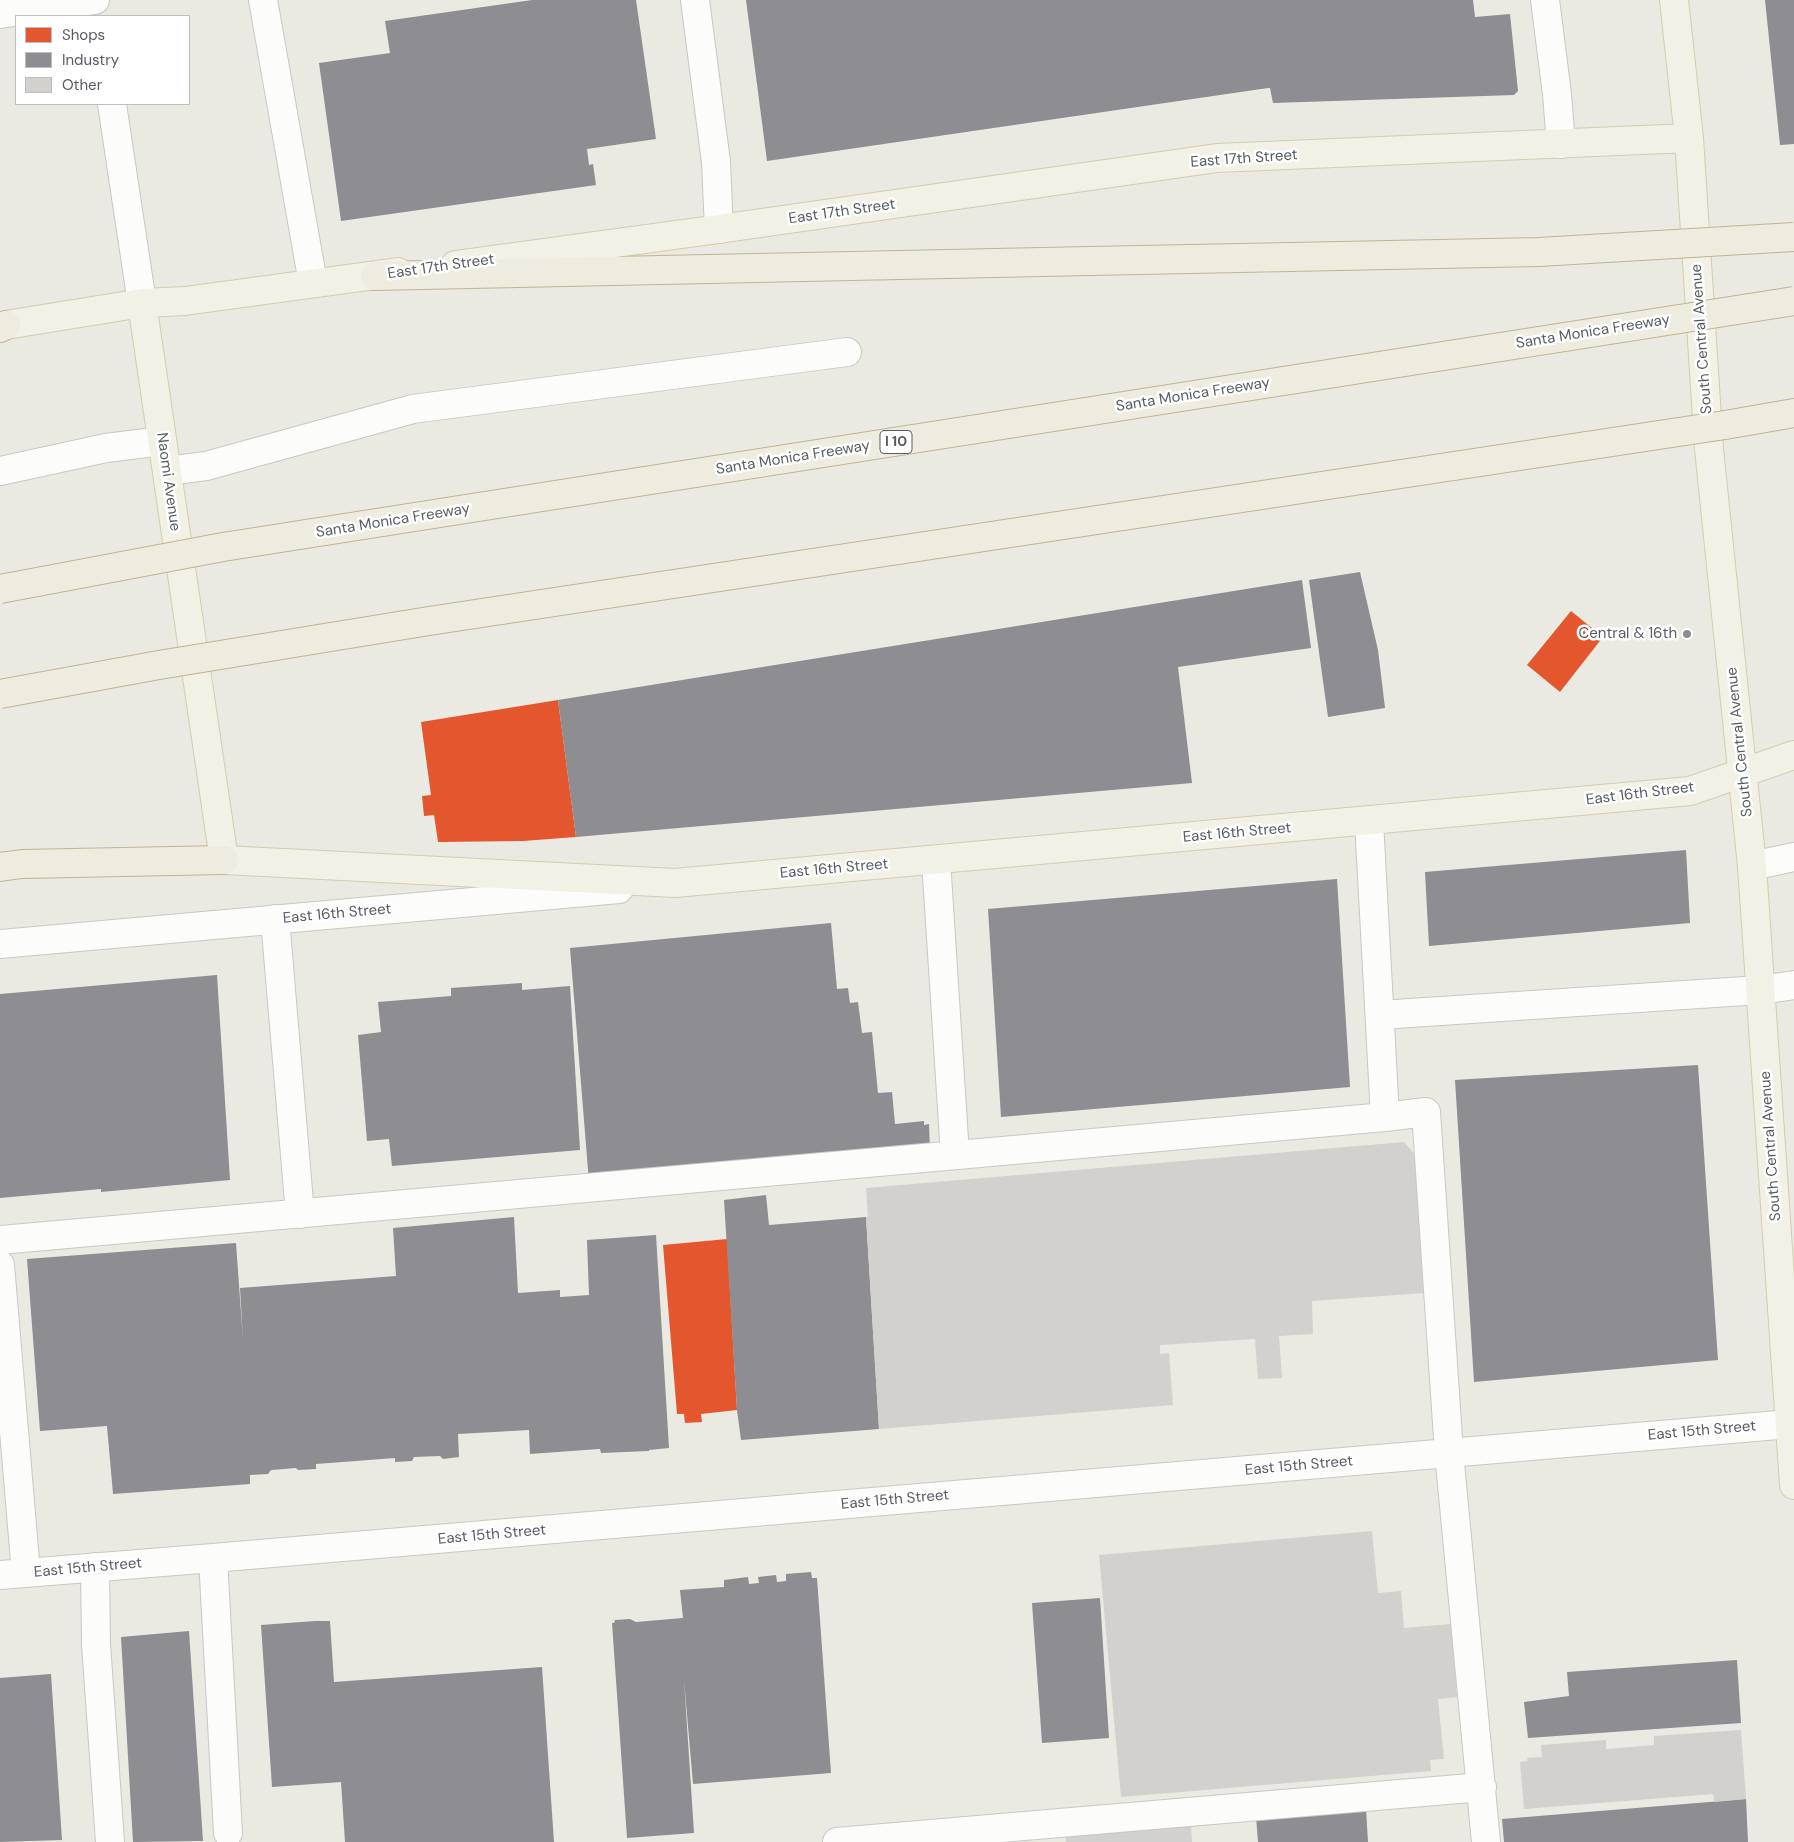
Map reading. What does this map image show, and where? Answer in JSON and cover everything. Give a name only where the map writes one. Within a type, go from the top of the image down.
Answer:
[{"type":"highway","points":[[375,276],[1539,252],[1794,237]]},
{"type":"highway","name":"Santa Monica Freeway","points":[[0,589],[233,546],[1794,301]]},
{"type":"highway","points":[[0,694],[159,665],[410,624],[1794,413]]},
{"type":"highway","points":[[0,867],[22,864],[224,860]]},
{"type":"main road","name":"South Central Avenue","points":[[1674,0],[1689,138],[1709,449],[1752,866],[1794,1485]]},
{"type":"main road","name":"East 17th Street","points":[[2,326],[142,303],[185,301],[719,230],[1217,158],[1689,138]]},
{"type":"main road","name":"Naomi Avenue","points":[[142,303],[224,860]]},
{"type":"main road","name":"East 16th Street","points":[[224,860],[675,884],[1690,791],[1794,755]]},
{"type":"street","points":[[0,14],[96,0],[99,15]]},
{"type":"street","points":[[264,0],[313,283]]},
{"type":"street","points":[[696,0],[716,162],[719,230]]},
{"type":"street","points":[[1545,0],[1557,94],[1561,144]]},
{"type":"street","name":"Naomi Avenue","points":[[112,105],[142,303]]},
{"type":"street","points":[[167,472],[206,466],[413,409],[847,352]]},
{"type":"street","points":[[0,471],[106,448],[162,441]]},
{"type":"street","points":[[1370,821],[1385,1117]]},
{"type":"street","points":[[1752,866],[1794,857]]},
{"type":"street","points":[[936,860],[956,1155]]},
{"type":"street","name":"East 16th Street","points":[[0,944],[675,884]]},
{"type":"street","points":[[275,919],[300,1214]]},
{"type":"street","points":[[1380,1015],[1760,990],[1794,985]]},
{"type":"street","points":[[0,1240],[1426,1112],[1450,1453],[1486,1842]]},
{"type":"street","points":[[0,1265],[13,1574]]},
{"type":"street","name":"East 15th Street","points":[[13,1574],[1790,1424]]},
{"type":"street","points":[[213,1558],[228,1833]]},
{"type":"street","points":[[95,1567],[96,1644],[110,1842]]},
{"type":"street","points":[[838,1842],[1482,1787]]},
{"type":"building: Shops","points":[[1571,611],[1603,637],[1560,692],[1527,665]]},
{"type":"building: Shops","points":[[558,700],[576,837],[523,841],[438,842],[434,815],[424,816],[422,796],[431,795],[421,722]]},
{"type":"building: Shops","points":[[727,1239],[737,1410],[701,1414],[702,1422],[685,1423],[684,1414],[677,1414],[663,1245]]},
{"type":"building: Industry","points":[[532,0],[636,0],[656,139],[587,149],[589,165],[593,164],[596,185],[341,221],[319,63],[390,53],[385,21]]},
{"type":"building: Industry","points":[[746,0],[1473,0],[1475,17],[1510,14],[1518,91],[1514,95],[1273,103],[1270,88],[1268,88],[767,161]]},
{"type":"building: Industry","points":[[1765,0],[1794,0],[1794,144],[1780,145]]},
{"type":"building: Industry","points":[[1360,572],[1378,650],[1385,708],[1328,717],[1309,580]]},
{"type":"building: Industry","points":[[1302,580],[1311,648],[1178,667],[1192,783],[576,837],[558,700]]},
{"type":"building: Industry","points":[[1686,850],[1690,923],[1429,946],[1425,872]]},
{"type":"building: Industry","points":[[1337,879],[1350,1087],[1001,1117],[988,909]]},
{"type":"building: Industry","points":[[831,923],[837,989],[848,988],[850,1003],[858,1002],[862,1033],[872,1032],[878,1093],[892,1092],[895,1124],[924,1121],[924,1125],[929,1124],[930,1151],[589,1182],[570,948]]},
{"type":"building: Industry","points":[[217,975],[230,1180],[101,1192],[101,1189],[0,1198],[0,994]]},
{"type":"building: Industry","points":[[522,983],[522,990],[570,986],[580,1150],[392,1166],[389,1139],[367,1141],[358,1035],[381,1032],[378,1002],[451,996],[451,988]]},
{"type":"building: Industry","points":[[1698,1065],[1718,1360],[1474,1382],[1455,1080]]},
{"type":"building: Industry","points":[[766,1195],[769,1225],[866,1217],[879,1429],[741,1440],[737,1410],[724,1200]]},
{"type":"building: Industry","points":[[514,1217],[518,1293],[560,1290],[560,1297],[589,1295],[587,1240],[656,1235],[669,1448],[649,1451],[601,1453],[599,1449],[530,1454],[529,1430],[458,1434],[459,1457],[443,1459],[440,1456],[414,1457],[412,1461],[395,1462],[395,1458],[316,1464],[316,1469],[271,1470],[268,1474],[250,1475],[250,1484],[113,1494],[107,1426],[40,1431],[27,1259],[236,1243],[243,1341],[240,1288],[396,1276],[393,1228]]},
{"type":"building: Industry","points":[[811,1572],[812,1578],[817,1578],[831,1773],[693,1784],[684,1680],[694,1833],[627,1838],[612,1623],[615,1620],[630,1619],[636,1622],[683,1618],[680,1590],[724,1587],[724,1580],[748,1577],[749,1584],[759,1583],[758,1577],[776,1575],[777,1582],[786,1581],[786,1574]]},
{"type":"building: Industry","points":[[1100,1598],[1109,1738],[1042,1743],[1032,1603]]},
{"type":"building: Industry","points":[[330,1621],[334,1682],[542,1667],[554,1842],[345,1842],[341,1782],[272,1787],[261,1625]]},
{"type":"building: Industry","points":[[189,1631],[203,1841],[133,1842],[121,1637]]},
{"type":"building: Industry","points":[[1737,1660],[1741,1723],[1528,1738],[1524,1702],[1569,1696],[1567,1672]]},
{"type":"building: Industry","points":[[51,1674],[62,1840],[0,1842],[0,1678]]},
{"type":"building: Industry","points":[[1746,1799],[1748,1842],[1504,1842],[1502,1819]]},
{"type":"building: Industry","points":[[1366,1809],[1368,1842],[1258,1842],[1256,1816]]},
{"type":"building: Other","points":[[1404,1142],[1424,1165],[1425,1293],[1312,1301],[1313,1334],[1279,1336],[1282,1378],[1258,1379],[1255,1339],[1160,1345],[1160,1354],[1169,1353],[1173,1405],[879,1429],[866,1217],[868,1217],[866,1188]]},
{"type":"building: Other","points":[[1372,1531],[1378,1593],[1401,1591],[1404,1628],[1451,1624],[1457,1697],[1438,1699],[1444,1759],[1430,1760],[1431,1771],[1121,1797],[1099,1555]]},
{"type":"building: Other","points":[[1741,1730],[1746,1799],[1714,1802],[1713,1794],[1524,1809],[1520,1762],[1528,1761],[1527,1758],[1542,1757],[1541,1745],[1606,1740],[1606,1749],[1654,1745],[1654,1736]]},
{"type":"building: Other","points":[[1191,1826],[1192,1842],[1066,1842],[1065,1835]]},
{"type":"place","name":"Central & 16th","points":[[1687,634]]}]
